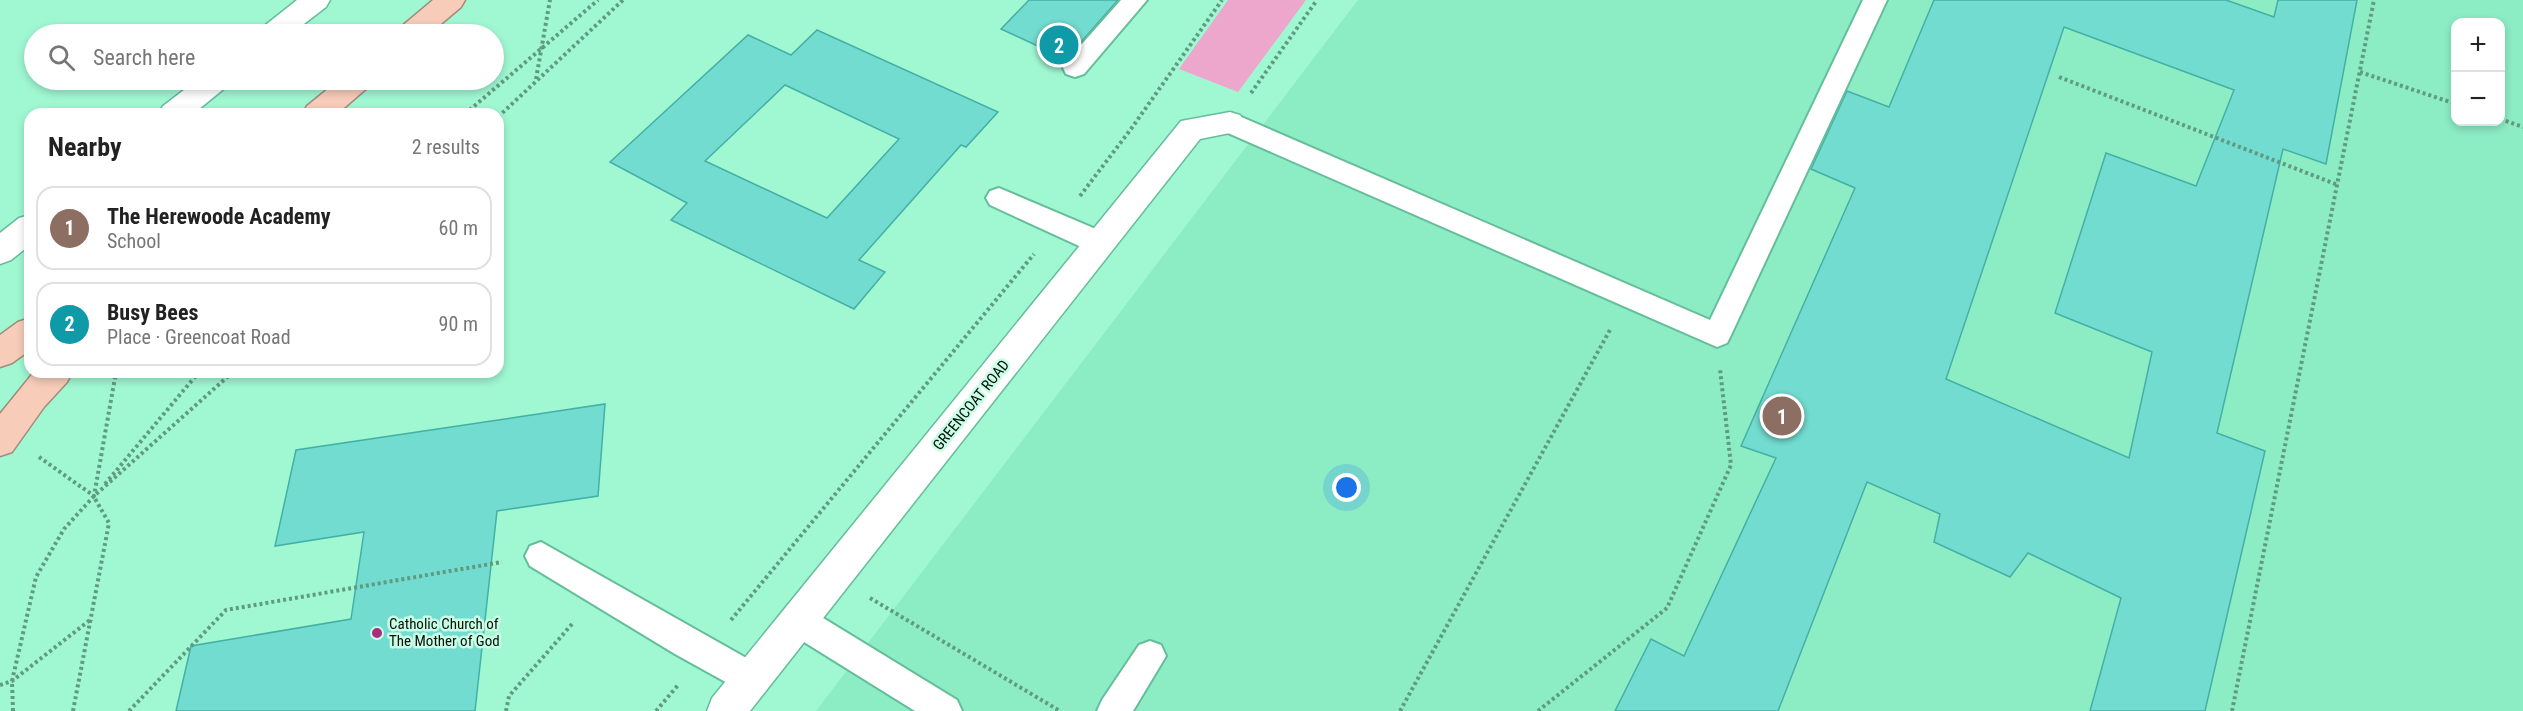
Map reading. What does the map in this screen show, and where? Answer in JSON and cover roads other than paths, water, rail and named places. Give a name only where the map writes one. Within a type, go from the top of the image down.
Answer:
[{"type":"highway","points":[[423,24],[451,0]]},
{"type":"highway","points":[[324,108],[346,90]]},
{"type":"highway","points":[[0,353],[24,336]]},
{"type":"highway","points":[[2,437],[49,378]]},
{"type":"street","points":[[286,24],[316,0]]},
{"type":"street","points":[[181,108],[203,90]]},
{"type":"street","name":"GREENCOAT ROAD","points":[[726,711],[1191,129],[1230,123]]},
{"type":"street","points":[[0,251],[24,232]]},
{"type":"lane","points":[[1075,68],[1135,0]]},
{"type":"lane","points":[[1230,123],[1717,335],[1875,0]]},
{"type":"lane","points":[[999,198],[1100,243]]},
{"type":"lane","points":[[541,556],[752,679]]},
{"type":"lane","points":[[799,621],[945,711]]},
{"type":"lane","points":[[1114,711],[1150,656]]},
{"type":"place","name":"Busy Bees","points":[[1059,45]]},
{"type":"place","name":"The Herewoode Academy","points":[[1782,416]]},
{"type":"place","name":"Catholic Church of The Mother of God","points":[[377,633]]}]
